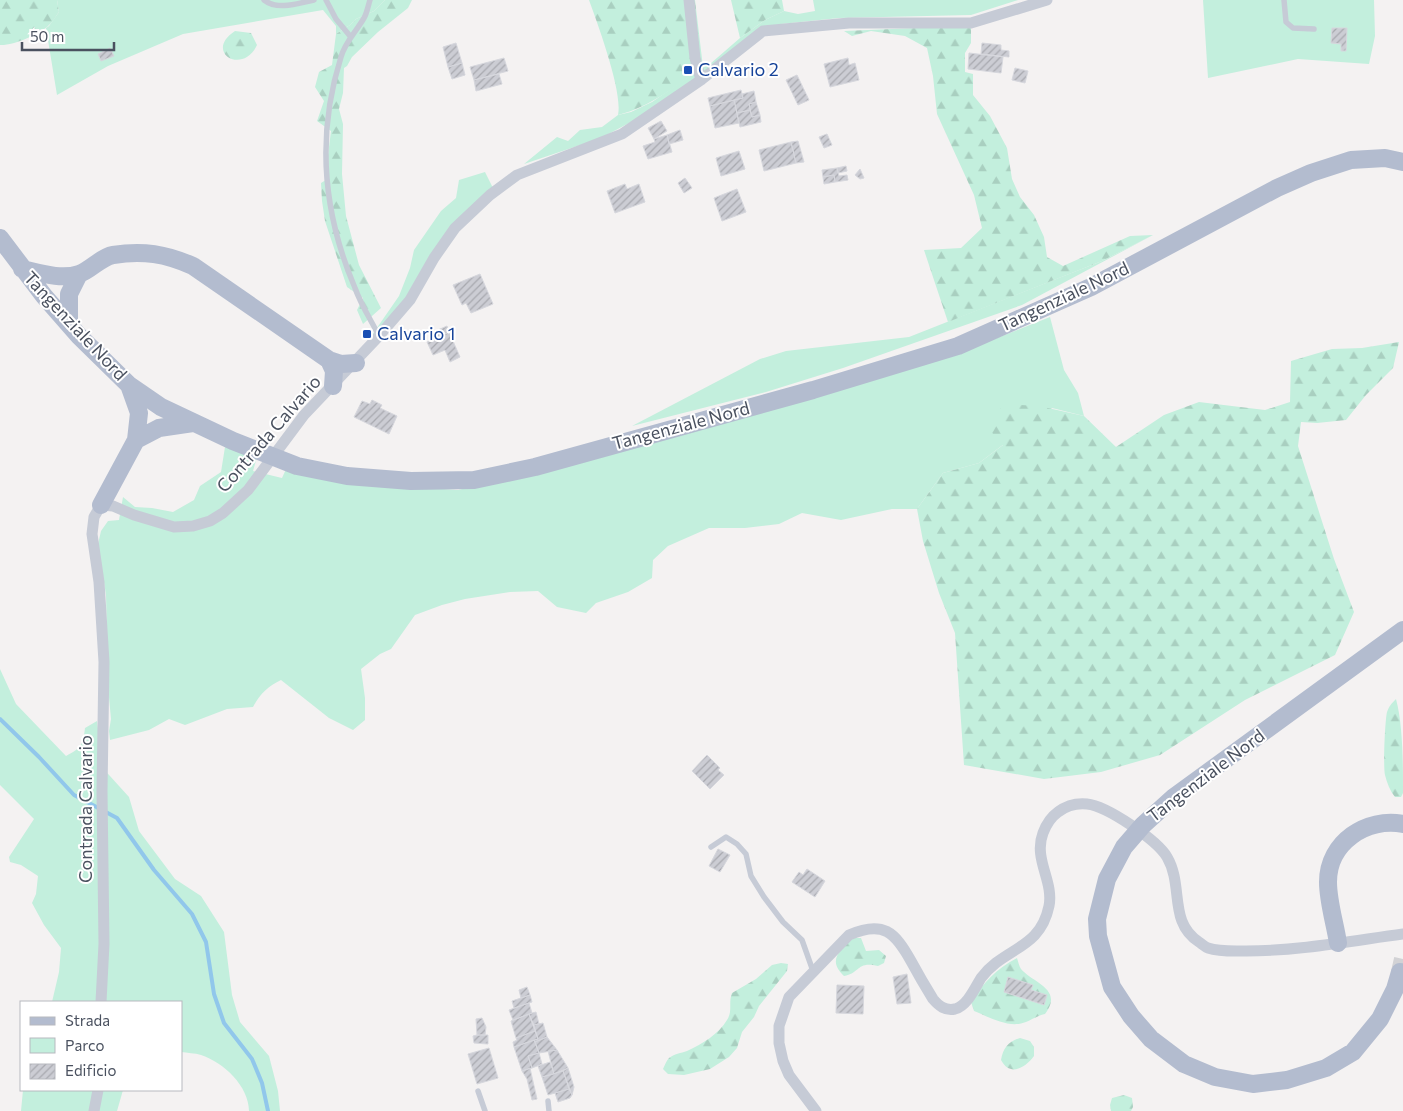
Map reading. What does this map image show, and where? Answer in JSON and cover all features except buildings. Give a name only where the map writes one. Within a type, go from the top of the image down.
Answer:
[{"type":"main road","name":"Tangenziale Nord","points":[[0,238],[44,296],[69,324],[129,385],[161,407],[233,442],[297,466],[347,476],[411,481],[474,480],[526,469],[813,390],[958,346],[1091,287],[1268,192],[1311,173],[1351,160],[1385,158],[1403,162]]},
{"type":"main road","points":[[22,268],[50,276],[79,274],[111,255],[145,252],[170,256],[193,266],[329,360],[341,364],[356,363]]},
{"type":"main road","points":[[69,324],[69,294],[79,274]]},
{"type":"main road","points":[[329,360],[334,371],[333,386]]},
{"type":"main road","points":[[101,505],[136,440],[139,413],[129,385]]},
{"type":"main road","points":[[136,440],[159,428],[193,423]]},
{"type":"main road","name":"Tangenziale Nord","points":[[1400,972],[1395,989],[1380,1019],[1353,1052],[1326,1068],[1287,1080],[1253,1084],[1215,1077],[1184,1064],[1151,1039],[1131,1016],[1112,987],[1098,936],[1097,919],[1107,879],[1113,866],[1124,846],[1143,824],[1174,796],[1403,630]]},
{"type":"main road","points":[[1338,943],[1328,880],[1333,858],[1347,839],[1367,826],[1390,822],[1403,824]]},
{"type":"street","points":[[689,0],[695,58],[701,80]]},
{"type":"street","name":"Contrada Calvario","points":[[101,1001],[104,944],[102,791],[104,662],[99,582],[92,534],[94,517],[101,505],[113,506],[174,528],[193,526],[210,521],[224,513],[248,490],[298,423],[380,336],[410,300],[434,258],[455,228],[490,195],[517,176],[622,134],[701,80],[763,31],[849,22],[971,23],[1048,0]]},
{"type":"street","points":[[816,1111],[790,1075],[783,1061],[779,1043],[779,1026],[789,996],[849,936],[870,928],[893,934],[902,943],[938,1005],[945,1009],[955,1009],[961,1006],[983,976],[999,960],[1030,941],[1039,932],[1044,922],[1050,896],[1040,852],[1041,838],[1046,825],[1058,812],[1075,804],[1088,804],[1102,808],[1150,840],[1166,856],[1174,873],[1177,889],[1177,909],[1184,928],[1193,939],[1207,948],[1232,951],[1273,951],[1403,934]]},
{"type":"street","points":[[94,1111],[98,1091]]},
{"type":"lane","points":[[264,0],[268,3],[282,6],[314,0]]},
{"type":"lane","points":[[326,0],[336,19],[350,36]]},
{"type":"lane","points":[[370,0],[365,17],[350,36],[341,55],[332,88],[325,152],[327,189],[337,239],[355,290],[380,336]]},
{"type":"lane","points":[[1284,0],[1286,22],[1293,28],[1314,29]]},
{"type":"lane","points":[[710,846],[726,837],[737,844],[746,854],[751,876],[783,922],[802,940],[813,971]]},
{"type":"lane","points":[[478,1091],[484,1111]]},
{"type":"lane","points":[[548,1102],[549,1111]]},
{"type":"green space","points":[[0,0],[57,0],[59,12],[50,24],[33,36],[0,45]]},
{"type":"green space","points":[[57,0],[385,0],[374,11],[356,19],[336,34],[336,26],[323,10],[183,34],[108,66],[57,95],[46,28],[59,12]]},
{"type":"green space","points":[[385,0],[412,0],[408,8],[378,32],[352,57],[344,68],[343,93],[339,109],[343,124],[342,174],[346,216],[359,265],[381,308],[363,324],[357,310],[363,298],[347,287],[325,221],[321,183],[329,178],[328,155],[331,131],[317,121],[324,101],[315,87],[319,72],[332,65],[336,34],[356,19],[374,11]]},
{"type":"green space","points":[[589,0],[695,0],[703,67],[652,101],[618,115],[619,104],[613,75]]},
{"type":"green space","points":[[731,0],[782,0],[784,11],[765,20],[740,38]]},
{"type":"green space","points":[[813,0],[1018,0],[971,15],[839,18],[781,24],[646,114],[601,138],[524,164],[557,137],[568,141],[580,130],[602,127],[618,115],[631,112],[652,102],[710,64],[740,38],[765,20],[784,11],[798,14],[815,11]]},
{"type":"green space","points":[[1203,0],[1374,0],[1375,36],[1369,64],[1298,59],[1208,78]]},
{"type":"green space","points":[[940,27],[971,28],[971,43],[965,53],[965,72],[973,74],[973,95],[990,116],[1007,148],[1012,179],[1020,197],[1034,215],[1044,237],[1047,257],[1063,266],[1130,236],[1153,235],[1102,261],[948,322],[924,250],[961,248],[982,228],[974,195],[937,114],[933,76],[927,48],[905,36],[871,31],[852,36],[844,31]]},
{"type":"green space","points":[[235,31],[251,33],[257,45],[251,54],[243,59],[235,60],[229,58],[224,53],[223,46],[226,39]]},
{"type":"green space","points":[[485,172],[493,188],[375,337],[372,335],[399,296],[410,268],[414,250],[441,211],[456,198],[459,180]]},
{"type":"green space","points":[[1153,235],[1022,305],[843,368],[766,392],[632,426],[760,359],[786,351],[909,337],[1102,261]]},
{"type":"green space","points":[[1050,317],[1064,370],[1078,393],[1084,416],[1052,408],[979,463],[943,473],[917,509],[892,509],[841,520],[802,513],[779,524],[745,528],[709,528],[668,546],[653,560],[652,578],[628,592],[596,603],[586,613],[557,607],[538,591],[510,592],[465,599],[415,615],[391,649],[380,654],[361,669],[365,698],[365,720],[353,730],[329,718],[281,680],[264,691],[253,707],[227,709],[185,725],[169,719],[149,730],[110,740],[111,719],[108,687],[106,595],[98,544],[101,531],[108,521],[119,520],[123,497],[135,507],[173,512],[194,500],[200,486],[221,472],[225,447],[257,457],[253,471],[282,478],[287,467],[399,486],[458,490],[577,462],[959,353]]},
{"type":"green space","points":[[1399,342],[1393,368],[1366,395],[1346,420],[1317,423],[1301,422],[1298,446],[1334,559],[1354,612],[1335,655],[1245,700],[1160,755],[1101,772],[1044,779],[964,765],[955,633],[939,593],[923,541],[917,509],[943,473],[979,463],[1003,445],[985,425],[1005,404],[1039,406],[1084,416],[1116,447],[1164,415],[1199,402],[1265,410],[1290,402],[1291,361],[1332,349],[1362,348]]},
{"type":"green space","points":[[0,669],[16,704],[66,756],[75,751],[80,745],[85,728],[97,721],[100,765],[129,797],[139,831],[175,879],[201,896],[224,932],[232,995],[240,1022],[269,1056],[278,1091],[280,1111],[249,1111],[245,1093],[240,1084],[226,1069],[209,1058],[194,1053],[182,1052],[182,1001],[52,1001],[59,972],[61,948],[44,925],[32,903],[36,894],[38,876],[21,865],[10,862],[9,857],[34,819],[0,785]]},
{"type":"green space","points":[[1396,699],[1402,745],[1403,793],[1401,797],[1395,797],[1384,770],[1387,712]]},
{"type":"green space","points":[[852,938],[861,938],[866,951],[879,950],[886,956],[884,963],[878,966],[862,966],[849,975],[844,976],[836,965],[836,960],[837,956]]},
{"type":"green space","points":[[1017,958],[1021,969],[1049,992],[1051,998],[1050,1005],[1045,1014],[1020,1024],[1013,1024],[999,1021],[974,1011],[971,1002],[981,988],[997,971]]},
{"type":"green space","points":[[788,964],[787,971],[759,1006],[754,1017],[742,1032],[737,1048],[729,1057],[710,1069],[684,1075],[668,1074],[663,1069],[669,1058],[687,1051],[710,1038],[724,1025],[729,1017],[732,993],[756,979],[772,965]]},
{"type":"green space","points":[[1020,1038],[1030,1041],[1034,1047],[1034,1056],[1018,1069],[1009,1068],[1001,1060],[1003,1052],[1010,1043]]},
{"type":"green space","points":[[23,1091],[123,1091],[117,1111],[21,1111]]},
{"type":"green space","points":[[1124,1095],[1132,1098],[1133,1107],[1131,1111],[1111,1111],[1112,1098]]},
{"type":"waterway","points":[[0,719],[74,795],[117,818],[154,870],[192,914],[206,942],[214,994],[224,1023],[252,1059],[262,1083],[268,1111]]},
{"type":"tunnel","points":[[1400,972],[1403,959]]},
{"type":"place","name":"Calvario 2","points":[[688,70]]},
{"type":"place","name":"Calvario 1","points":[[367,334]]}]
